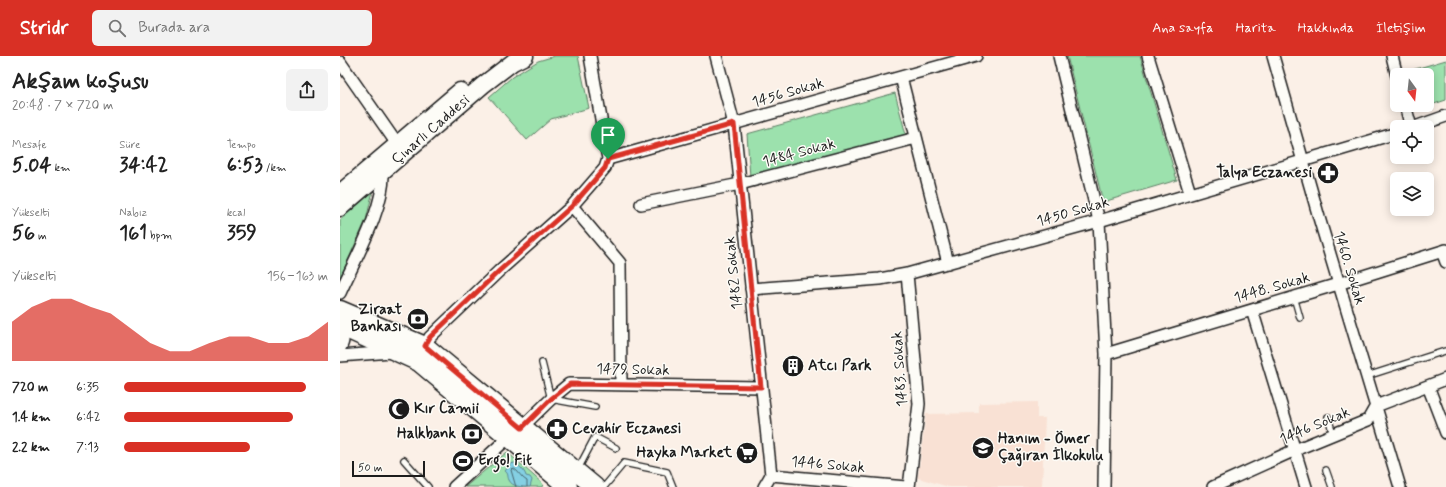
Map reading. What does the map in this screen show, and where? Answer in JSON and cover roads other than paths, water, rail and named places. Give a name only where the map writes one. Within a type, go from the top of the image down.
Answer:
[{"type":"main road","name":"Çınarlı Caddesi","points":[[340,193],[503,56]]},
{"type":"main road","name":"Çınarlı Caddesi","points":[[340,208],[483,86],[514,62],[525,56]]},
{"type":"main road","points":[[340,310],[425,346],[516,432],[563,479],[594,487]]},
{"type":"main road","points":[[340,326],[419,362],[516,432]]},
{"type":"street","points":[[425,346],[430,337],[494,276],[572,206],[605,168],[608,159],[590,56]]},
{"type":"street","name":"1482 Sokak","points":[[716,56],[734,124],[771,475]]},
{"type":"street","name":"1456 Sokak","points":[[608,159],[976,56]]},
{"type":"street","points":[[1059,56],[1099,220],[1106,354],[1104,487]]},
{"type":"street","points":[[1148,56],[1190,193]]},
{"type":"street","name":"1460. Sokak","points":[[1273,56],[1338,284],[1400,487]]},
{"type":"street","points":[[1392,56],[1395,68]]},
{"type":"street","points":[[340,62],[397,144]]},
{"type":"street","points":[[901,77],[948,263]]},
{"type":"street","points":[[1434,120],[1446,116]]},
{"type":"street","name":"1450 Sokak","points":[[751,289],[880,279],[907,274],[1099,220],[1390,134]]},
{"type":"street","name":"1484 Sokak","points":[[641,204],[740,184],[916,138]]},
{"type":"street","points":[[340,293],[366,236],[381,198],[384,171]]},
{"type":"street","points":[[572,206],[620,263],[621,384]]},
{"type":"street","points":[[1444,250],[1446,262]]},
{"type":"street","name":"1448. Sokak","points":[[1106,354],[1338,284],[1444,250]]},
{"type":"street","name":"1483. Sokak","points":[[907,274],[919,404],[907,487]]},
{"type":"street","points":[[1252,310],[1306,487]]},
{"type":"street","points":[[340,330],[343,336],[343,343],[340,348]]},
{"type":"street","points":[[340,356],[399,352]]},
{"type":"street","points":[[1376,406],[1446,379]]},
{"type":"street","name":"1479 Sokak","points":[[454,487],[551,399],[570,384],[761,387]]},
{"type":"street","points":[[1428,386],[1446,433]]},
{"type":"street","name":"1446 Sokak","points":[[1213,487],[1295,450],[1368,420],[1376,406]]},
{"type":"street","points":[[764,487],[771,475]]},
{"type":"street","name":"1446 Sokak","points":[[771,475],[907,487]]},
{"type":"lane","points":[[1294,297],[1300,318]]},
{"type":"lane","points":[[1367,376],[1445,350]]},
{"type":"lane","points":[[542,364],[551,399],[595,407]]},
{"type":"lane","points":[[1328,417],[1333,434]]},
{"type":"lane","points":[[563,479],[595,437],[616,448]]},
{"type":"lane","points":[[404,460],[428,487]]},
{"type":"lane","points":[[604,487],[624,463],[667,472],[673,487]]},
{"type":"lane","points":[[1326,470],[1332,487]]},
{"type":"water","points":[[514,463],[519,466],[526,476],[530,477],[532,480],[530,487],[512,484],[508,479],[505,471],[511,464]]},
{"type":"place","name":"Talya Eczanesi","points":[[1328,173]]},
{"type":"place","name":"Ziraat Bankası","points":[[418,319]]},
{"type":"place","name":"Atcı Park","points":[[793,366]]},
{"type":"place","name":"Kır Camii","points":[[399,409]]},
{"type":"place","name":"Cevahir Eczanesi","points":[[557,429]]},
{"type":"place","name":"Halkbank","points":[[472,434]]},
{"type":"place","name":"Hanım - Ömer Çağıran İlkokulu","points":[[983,448]]},
{"type":"place","name":"Hayka Market","points":[[747,453]]},
{"type":"place","name":"Ergo! Fit","points":[[463,461]]}]
